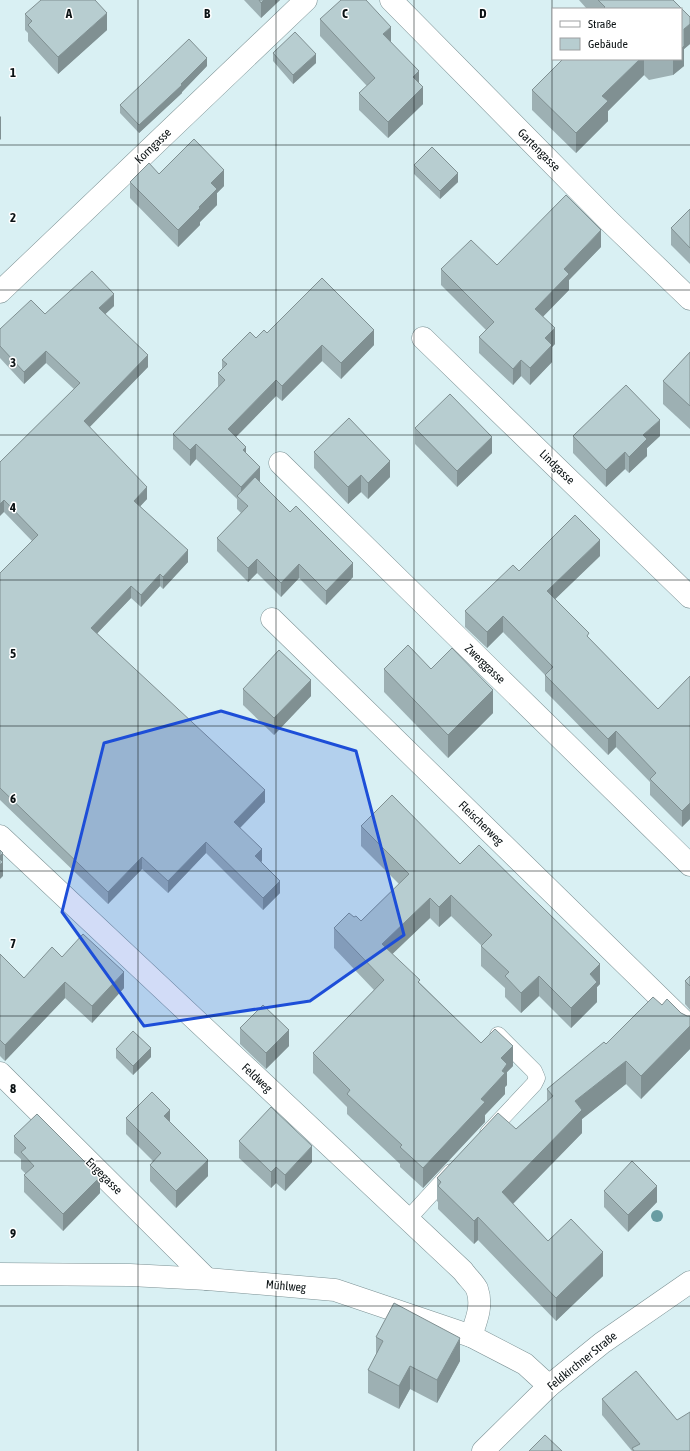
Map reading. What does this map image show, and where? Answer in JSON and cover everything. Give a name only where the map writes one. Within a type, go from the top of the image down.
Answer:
[{"type":"street","name":"Korngasse","points":[[0,292],[306,0]]},
{"type":"street","name":"Gartengasse","points":[[391,0],[608,220],[690,299]]},
{"type":"street","name":"Lindgasse","points":[[423,338],[690,597]]},
{"type":"street","name":"Zwerggasse","points":[[280,463],[690,865]]},
{"type":"street","name":"Fleischerweg","points":[[272,619],[690,1027]]},
{"type":"street","name":"Feldweg","points":[[0,836],[463,1271],[476,1288],[479,1301],[479,1313],[471,1336]]},
{"type":"street","name":"Engegasse","points":[[0,1073],[207,1279]]},
{"type":"street","name":"Mühlweg","points":[[0,1274],[130,1275],[207,1279],[335,1290],[471,1336],[525,1364],[549,1386]]},
{"type":"street","name":"Feldkirchner Straße","points":[[483,1451],[549,1386],[602,1343],[690,1282]]},
{"type":"lane","points":[[476,1146],[534,1084],[537,1078],[534,1071],[496,1034]]},
{"type":"lane","points":[[408,1219],[460,1162]]},
{"type":"highlighted area","points":[[221,711],[356,751],[404,935],[310,1001],[144,1026],[62,912],[104,743]]},
{"type":"building","points":[[41,0],[95,0],[107,13],[58,57],[28,25],[32,21],[25,14]]},
{"type":"building","points":[[341,0],[366,0],[391,27],[383,34],[419,71],[413,77],[423,87],[388,122],[359,93],[375,78],[320,19]]},
{"type":"building","points":[[598,0],[673,0],[681,8],[604,8],[605,7]]},
{"type":"building","points":[[682,9],[690,17],[690,24],[684,29],[684,46],[682,48]]},
{"type":"building","points":[[295,32],[316,54],[293,75],[273,53]]},
{"type":"building","points":[[189,39],[207,58],[181,84],[182,85],[139,125],[120,105]]},
{"type":"building","points":[[562,60],[639,60],[602,96],[608,101],[576,133],[532,90]]},
{"type":"building","points":[[194,139],[224,170],[211,183],[217,189],[178,230],[130,182],[149,163],[159,174]]},
{"type":"building","points":[[432,147],[458,173],[440,191],[414,165]]},
{"type":"building","points":[[566,195],[601,230],[564,269],[569,274],[535,309],[555,328],[545,338],[552,345],[530,368],[521,360],[513,369],[479,337],[494,322],[441,269],[471,240],[497,265]]},
{"type":"building","points":[[690,209],[690,248],[671,228]]},
{"type":"building","points":[[92,271],[114,294],[99,308],[148,355],[84,421],[147,487],[134,501],[188,550],[163,577],[160,574],[141,595],[131,586],[91,628],[265,790],[234,822],[262,849],[255,856],[280,881],[263,898],[206,842],[168,881],[142,857],[108,892],[0,788],[0,573],[38,535],[4,500],[0,504],[0,462],[80,383],[46,351],[24,372],[0,346],[0,329],[31,300],[45,314]]},
{"type":"building","points":[[322,278],[374,330],[341,363],[322,345],[282,386],[276,380],[228,429],[246,447],[243,450],[260,467],[241,487],[196,444],[190,450],[173,434],[225,380],[218,373],[227,364],[222,360],[250,332],[256,338],[264,330],[267,333]]},
{"type":"building","points":[[690,352],[690,406],[663,381]]},
{"type":"building","points":[[626,385],[660,420],[643,435],[647,439],[629,457],[625,452],[606,470],[573,436]]},
{"type":"building","points":[[450,394],[492,437],[457,471],[415,428]]},
{"type":"building","points":[[349,418],[390,461],[368,483],[361,475],[348,487],[314,452]]},
{"type":"building","points":[[255,477],[290,512],[296,506],[353,563],[326,591],[299,564],[281,583],[257,559],[248,568],[217,538],[248,506],[237,496]]},
{"type":"building","points":[[575,515],[600,540],[547,591],[589,633],[587,636],[658,709],[690,676],[690,803],[682,811],[650,779],[656,773],[616,731],[608,739],[545,675],[553,667],[503,616],[487,632],[465,611],[513,565],[519,571]]},
{"type":"building","points":[[408,645],[431,669],[452,648],[493,690],[448,735],[384,669]]},
{"type":"building","points":[[279,650],[311,680],[274,718],[243,689]]},
{"type":"building","points":[[392,795],[460,864],[479,845],[600,964],[590,974],[597,982],[571,1008],[539,976],[521,993],[505,976],[509,972],[481,946],[492,935],[451,895],[439,907],[430,898],[382,944],[420,980],[418,982],[481,1043],[495,1029],[513,1046],[501,1058],[507,1064],[502,1071],[505,1073],[481,1099],[485,1102],[423,1168],[400,1147],[402,1145],[347,1094],[350,1090],[313,1053],[384,980],[334,928],[349,913],[354,917],[356,916],[361,921],[409,874],[361,826]]},
{"type":"building","points":[[83,934],[124,972],[92,1006],[65,982],[5,1045],[0,1040],[0,954],[24,978],[52,947],[62,957]]},
{"type":"building","points":[[690,976],[690,986],[685,981]]},
{"type":"building","points":[[653,997],[662,1005],[667,999],[681,1013],[690,1016],[690,1026],[641,1076],[626,1061],[575,1101],[582,1110],[502,1192],[548,1241],[571,1219],[603,1252],[556,1298],[478,1217],[474,1221],[438,1186],[441,1182],[437,1178],[498,1113],[516,1129],[553,1096],[547,1089],[604,1042],[606,1044]]},
{"type":"building","points":[[263,1005],[289,1030],[266,1053],[240,1028]]},
{"type":"building","points":[[133,1031],[151,1048],[133,1066],[116,1049]]},
{"type":"building","points":[[152,1092],[170,1110],[164,1116],[208,1160],[176,1191],[150,1165],[161,1153],[126,1118]]},
{"type":"building","points":[[271,1107],[312,1146],[285,1175],[276,1167],[271,1172],[239,1141]]},
{"type":"building","points":[[37,1114],[100,1177],[63,1214],[24,1175],[34,1166],[21,1152],[26,1148],[14,1136]]},
{"type":"building","points":[[632,1161],[657,1186],[628,1215],[604,1191]]},
{"type":"building","points":[[394,1303],[460,1338],[437,1380],[410,1366],[399,1386],[368,1370],[383,1341],[376,1337]]},
{"type":"building","points":[[636,1371],[677,1420],[690,1412],[690,1451],[634,1451],[632,1448],[640,1444],[602,1399]]},
{"type":"building","points":[[545,1435],[562,1451],[529,1451]]}]
